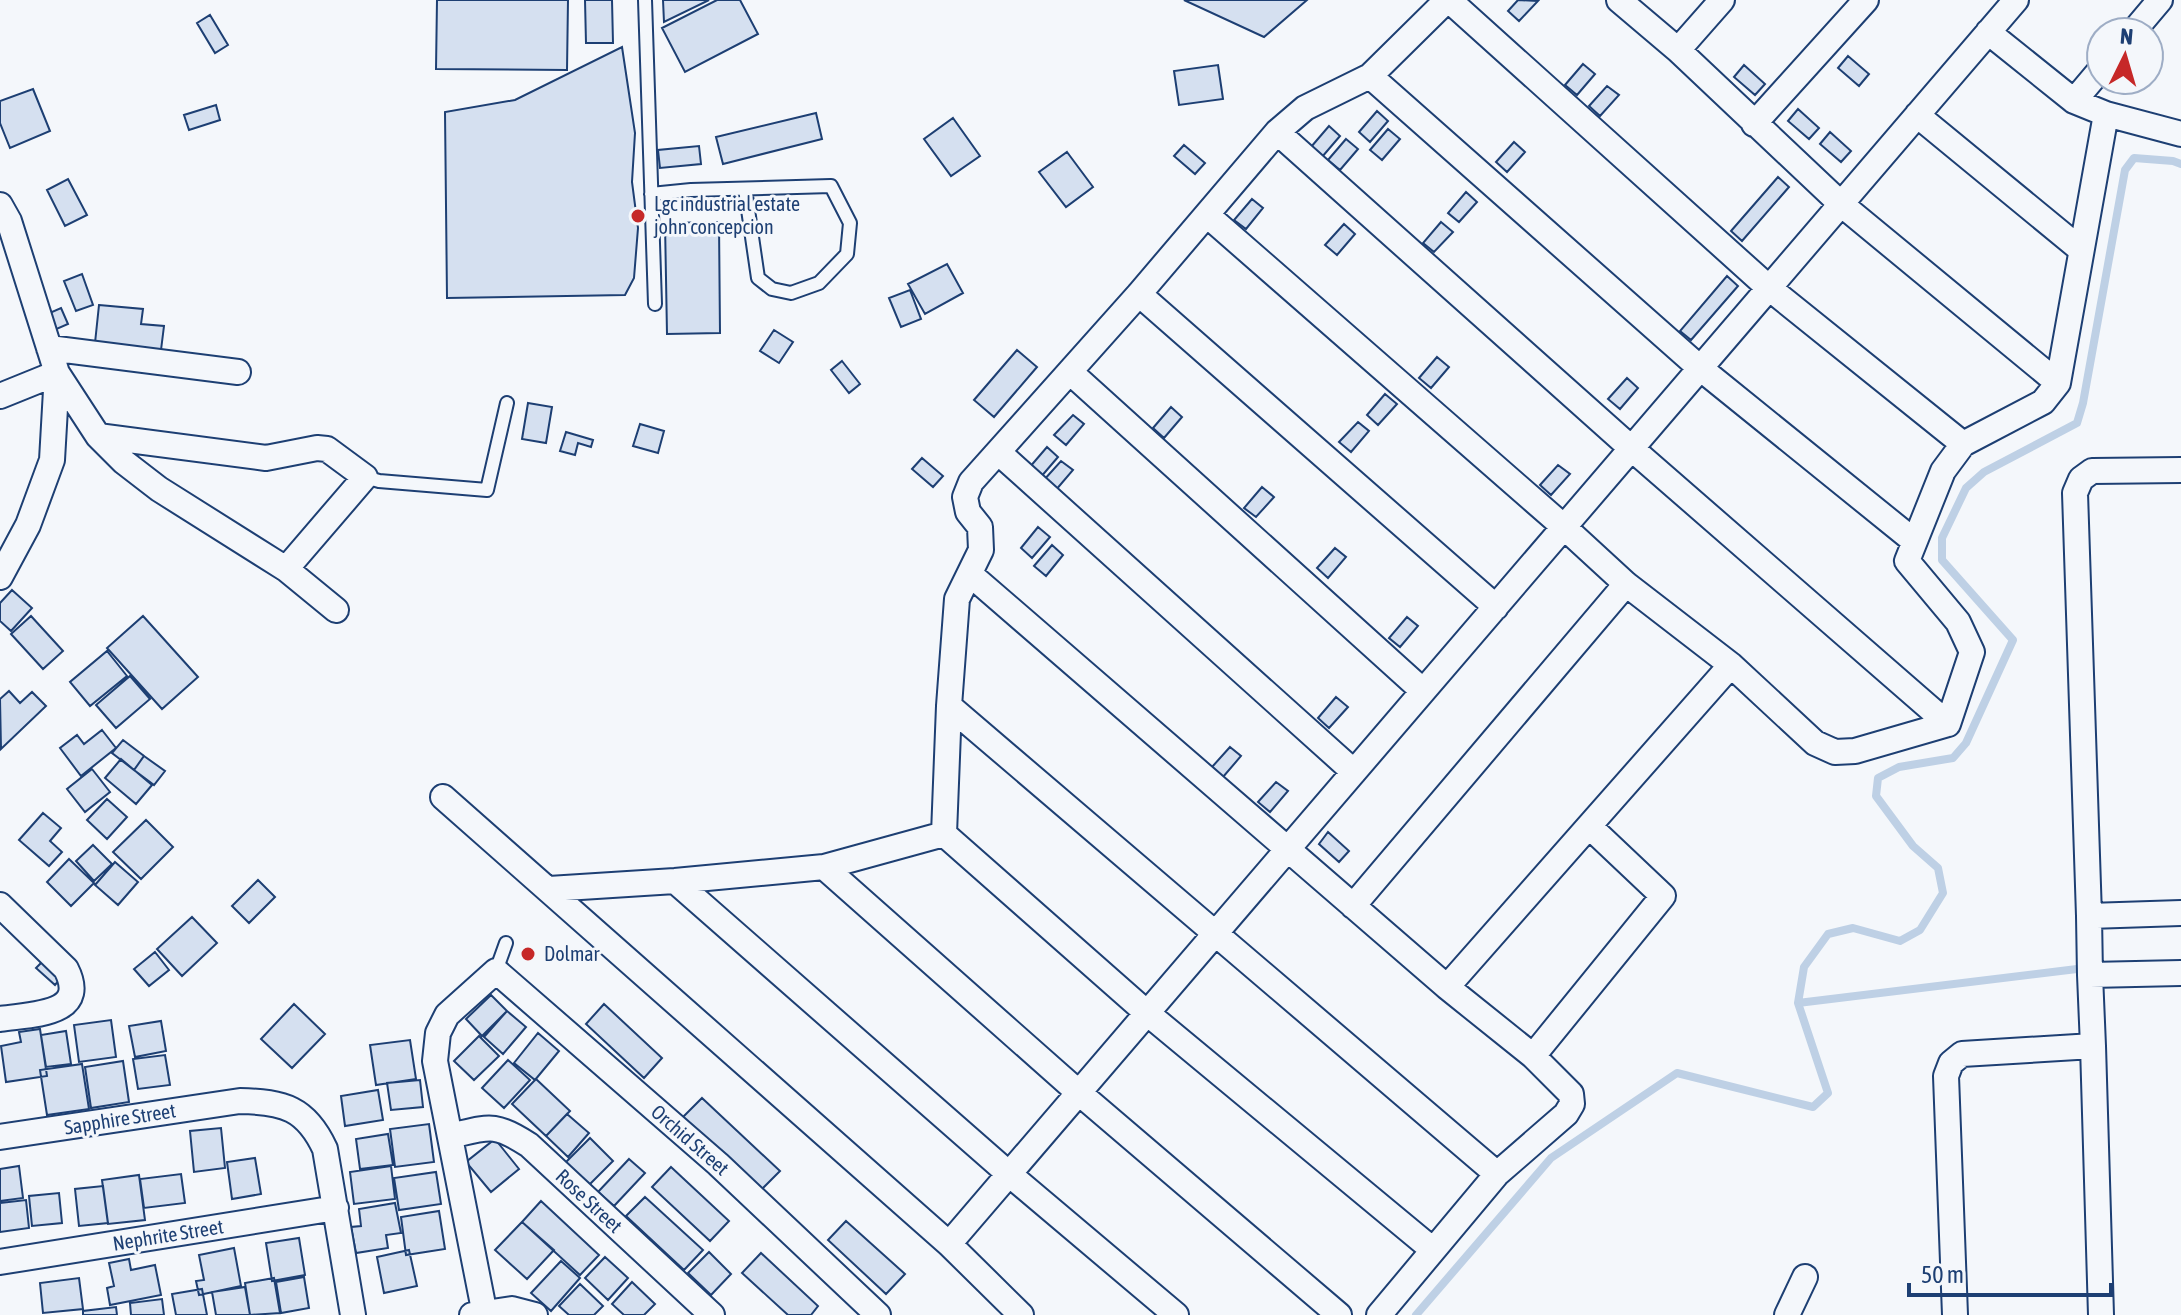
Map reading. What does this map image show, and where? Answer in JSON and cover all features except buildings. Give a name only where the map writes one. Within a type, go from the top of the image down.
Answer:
[{"type":"street","points":[[944,834],[957,599],[981,550],[980,527],[968,512],[965,497],[971,482],[1139,294],[1277,132],[1305,108],[1370,76],[1448,0],[1769,288],[1963,444]]},
{"type":"street","points":[[1619,0],[1678,50],[1841,204],[2058,383]]},
{"type":"street","points":[[1678,50],[1722,0]]},
{"type":"street","points":[[1754,124],[1866,0]]},
{"type":"street","points":[[949,1244],[2016,0]]},
{"type":"street","points":[[2146,16],[2160,0]]},
{"type":"street","points":[[1988,32],[2074,101],[2106,114],[2181,134]]},
{"type":"street","points":[[1370,76],[1700,368],[1914,541]]},
{"type":"street","points":[[2074,101],[2085,88]]},
{"type":"street","points":[[1948,724],[1972,652],[1958,622],[1907,561],[1943,471],[1963,444],[2043,402],[2058,383],[2106,114]]},
{"type":"street","points":[[1917,115],[2080,249]]},
{"type":"street","points":[[1277,132],[1631,448],[1948,724]]},
{"type":"street","points":[[0,205],[9,221],[57,373],[98,436],[124,462],[159,489],[286,569],[336,610]]},
{"type":"street","points":[[1207,215],[1626,584],[1731,665],[1815,743],[1835,752],[1855,751],[1948,724]]},
{"type":"street","points":[[1139,294],[1496,607]]},
{"type":"street","points":[[49,348],[238,372]]},
{"type":"street","points":[[1070,372],[1423,691]]},
{"type":"street","points":[[0,396],[57,373]]},
{"type":"street","points":[[0,577],[28,525],[52,460],[57,373]]},
{"type":"street","points":[[98,436],[266,458],[317,448],[327,449],[365,477],[286,569]]},
{"type":"street","points":[[998,452],[1354,772]]},
{"type":"street","points":[[2101,1315],[2075,493],[2081,479],[2092,471],[2181,470]]},
{"type":"street","points":[[971,575],[1447,987],[1533,1056],[1571,1094],[1572,1104],[1566,1114],[1497,1174],[1379,1315]]},
{"type":"street","points":[[1353,906],[1626,584]]},
{"type":"street","points":[[1447,987],[1731,665]]},
{"type":"street","points":[[949,706],[1497,1174]]},
{"type":"street","points":[[443,797],[949,1244],[1021,1315]]},
{"type":"street","points":[[1533,1056],[1663,896],[1589,826]]},
{"type":"street","points":[[549,889],[824,867],[944,834]]},
{"type":"street","points":[[944,834],[1147,1013],[1433,1250]]},
{"type":"street","points":[[824,867],[1078,1092],[1339,1315]]},
{"type":"street","points":[[675,881],[1009,1174],[1176,1315]]},
{"type":"street","points":[[0,905],[66,969],[72,981],[72,994],[64,1006],[51,1012],[0,1019]]},
{"type":"street","points":[[2089,916],[2181,913]]},
{"type":"street","points":[[496,971],[447,1015],[438,1033],[435,1061],[480,1314],[512,1309],[535,1315]]},
{"type":"street","name":"Orchid Street","points":[[496,971],[718,1164],[878,1315]]},
{"type":"street","points":[[2090,975],[2181,973]]},
{"type":"street","points":[[1955,1315],[1946,1076],[1951,1063],[1962,1054],[2093,1046]]},
{"type":"street","name":"Sapphire Street","points":[[0,1137],[240,1101],[271,1102],[299,1112],[317,1132],[325,1149],[353,1315]]},
{"type":"street","name":"Rose Street","points":[[450,1136],[488,1127],[506,1130],[529,1145],[712,1315]]},
{"type":"street","name":"Nephrite Street","points":[[0,1262],[336,1208]]},
{"type":"street","points":[[1787,1315],[1805,1277]]},
{"type":"lane","points":[[645,0],[655,304]]},
{"type":"lane","points":[[651,194],[745,189],[831,186],[850,223],[847,254],[819,283],[791,293],[772,289],[758,278],[745,189]]},
{"type":"lane","points":[[365,477],[379,481],[487,490],[507,403]]},
{"type":"lane","points":[[496,971],[506,943]]},
{"type":"waterway","points":[[1416,1315],[1551,1158],[1677,1073],[1813,1107],[1828,1093],[1798,1003],[1804,967],[1828,934],[1853,928],[1900,941],[1920,930],[1943,893],[1938,868],[1913,846],[1876,796],[1878,778],[1899,767],[1953,758],[1966,743],[2013,640],[1942,560],[1942,538],[1966,488],[1984,472],[2077,423],[2125,170],[2134,158],[2181,164]]},
{"type":"waterway","points":[[1798,1003],[2077,969]]},
{"type":"place","name":"Lgc industrial estate john concepcion","points":[[638,216]]},
{"type":"place","name":"Dolmar","points":[[528,954]]}]
